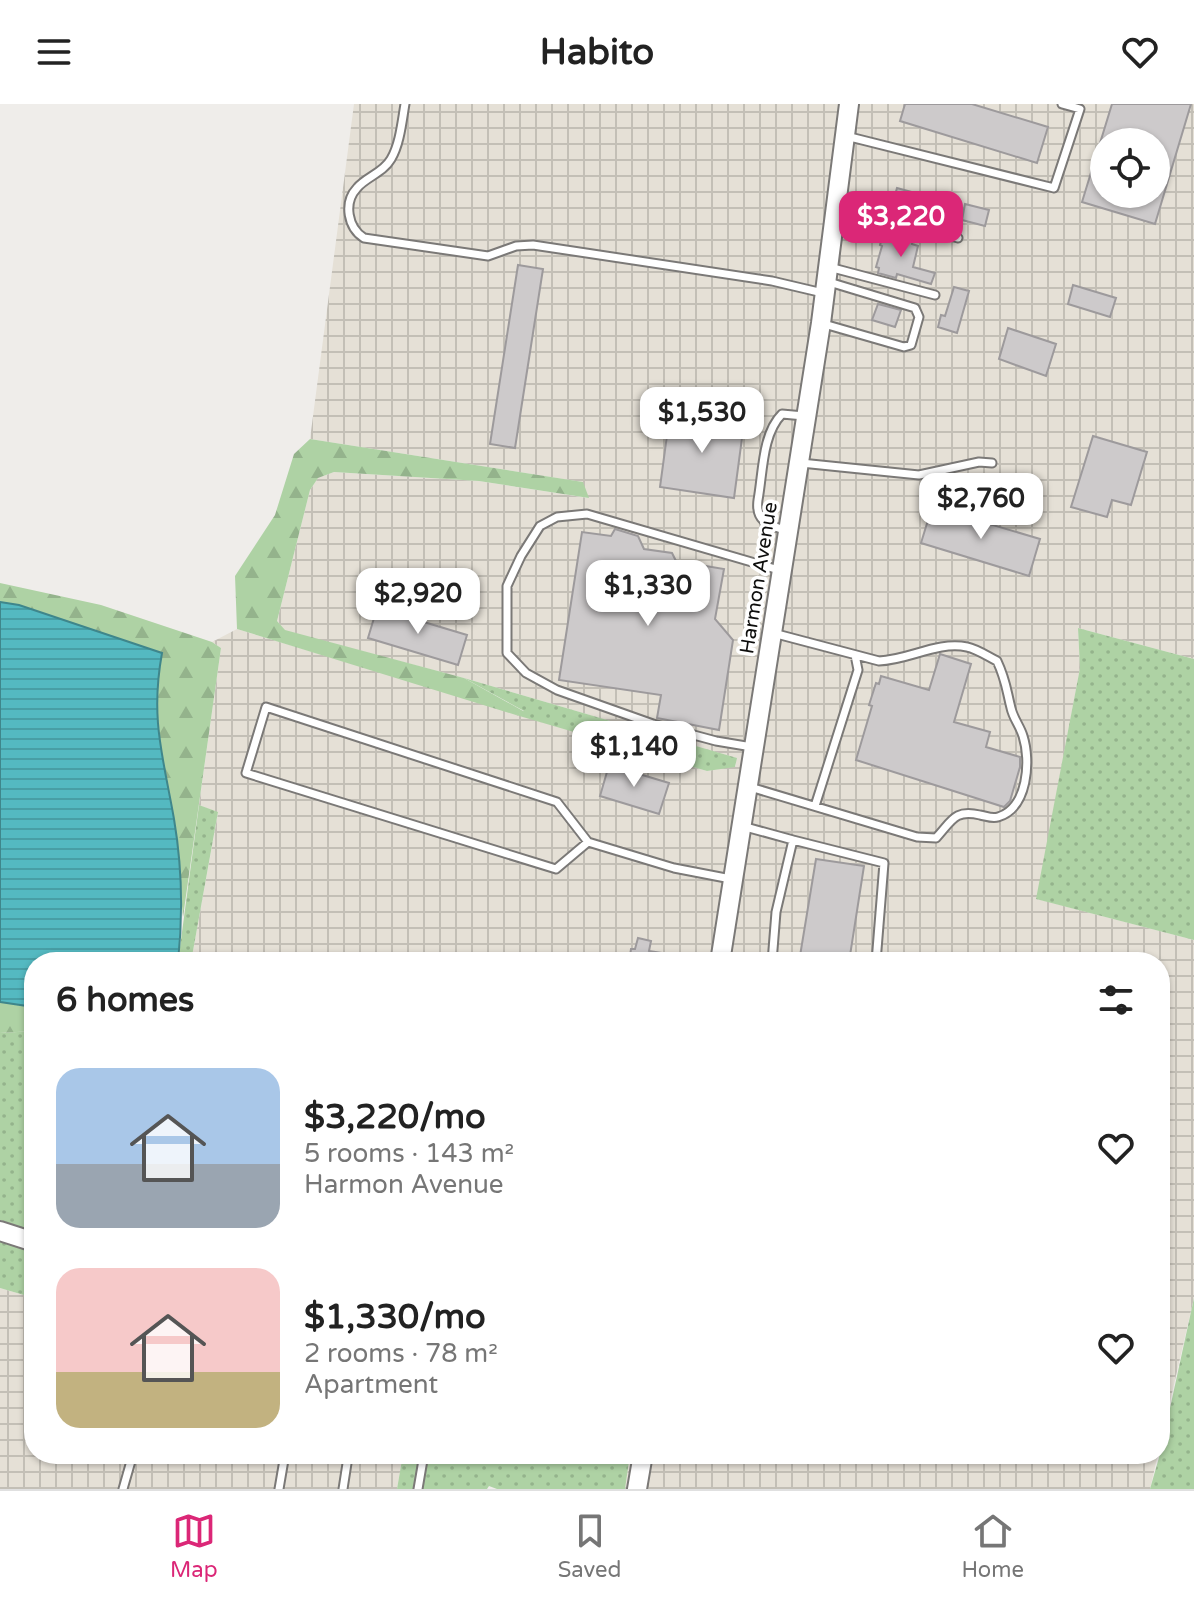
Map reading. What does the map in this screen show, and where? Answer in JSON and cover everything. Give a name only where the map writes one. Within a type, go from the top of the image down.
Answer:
[{"type":"main road","name":"Harmon Avenue","points":[[722,952],[821,323],[849,104]]},
{"type":"main road","points":[[0,1231],[24,1239]]},
{"type":"main road","points":[[637,1489],[641,1464]]},
{"type":"lane","points":[[405,104],[390,159],[357,188],[352,197],[350,222],[357,234],[364,238],[477,256],[533,245],[772,281],[827,281],[935,295]]},
{"type":"lane","points":[[846,136],[1054,188],[1081,107],[1062,104]]},
{"type":"lane","points":[[837,208],[958,238]]},
{"type":"lane","points":[[821,323],[904,347],[911,345],[919,317],[915,308],[908,305],[827,281]]},
{"type":"lane","points":[[788,532],[760,519],[758,500],[770,432],[775,421],[782,414],[806,417]]},
{"type":"lane","points":[[799,463],[919,475],[979,462],[992,463]]},
{"type":"lane","points":[[754,747],[716,741],[653,724],[557,690],[526,673],[507,653],[507,586],[540,526],[557,517],[587,514],[782,571]]},
{"type":"lane","points":[[748,786],[917,837],[936,838],[954,816],[967,812],[995,818],[1011,811],[1026,776],[1028,753],[1011,710],[1008,685],[997,661],[968,647],[957,647],[934,649],[895,661],[879,661],[773,633]]},
{"type":"lane","points":[[815,806],[858,670],[855,655]]},
{"type":"lane","points":[[588,842],[556,869],[246,773],[266,707],[557,802],[588,842],[674,868],[733,879]]},
{"type":"lane","points":[[742,826],[884,863],[877,952]]},
{"type":"lane","points":[[773,952],[776,912],[793,840]]},
{"type":"lane","points":[[123,1489],[130,1464]]},
{"type":"lane","points":[[279,1489],[283,1464]]},
{"type":"lane","points":[[343,1489],[347,1464]]},
{"type":"lane","points":[[418,1489],[422,1464]]},
{"type":"shaded area","points":[[354,104],[1194,104],[1194,659],[1078,628],[1080,668],[1037,899],[1194,940],[1194,1298],[1170,1402],[1170,952],[193,952],[218,813],[199,805],[221,648],[212,642],[237,629],[707,771],[736,766],[736,758],[464,678],[285,631],[277,621],[310,490],[318,478],[334,472],[479,481],[588,498],[582,482],[310,439]]},
{"type":"shaded area","points":[[0,1288],[24,1295],[24,1464],[401,1464],[397,1489],[0,1489]]},
{"type":"shaded area","points":[[629,1464],[1156,1464],[1150,1489],[625,1489]]},
{"type":"green space","points":[[310,439],[583,482],[589,498],[479,481],[334,472],[318,478],[310,490],[277,621],[285,630],[464,678],[525,712],[516,715],[237,629],[235,576],[275,515],[294,454]]},
{"type":"green space","points":[[0,583],[101,605],[212,642],[221,648],[183,917],[177,843],[157,717],[162,653],[19,605],[0,602]]},
{"type":"green space","points":[[1078,628],[1194,659],[1194,940],[1036,899],[1080,668]]},
{"type":"green space","points":[[464,678],[737,758],[735,767],[707,771],[516,715],[524,711]]},
{"type":"green space","points":[[199,805],[218,812],[193,952],[179,952]]},
{"type":"green space","points":[[0,1002],[24,1006],[24,1032],[0,1033]]},
{"type":"green space","points":[[24,1032],[24,1228],[0,1220],[0,1033]]},
{"type":"green space","points":[[0,1241],[24,1248],[24,1295],[0,1288]]},
{"type":"green space","points":[[1194,1298],[1194,1489],[1150,1489],[1157,1464],[1170,1464],[1170,1408]]},
{"type":"green space","points":[[401,1464],[629,1464],[625,1489],[497,1489],[489,1486],[487,1489],[397,1489]]},
{"type":"water","points":[[0,602],[19,605],[162,653],[158,718],[179,855],[181,908],[179,952],[24,952],[24,1006],[0,1002]]},
{"type":"building","points":[[905,104],[972,104],[1048,127],[1037,163],[900,121]]},
{"type":"building","points":[[1112,104],[1191,104],[1170,174],[1170,128],[1105,128]]},
{"type":"building","points":[[1090,176],[1090,204],[1082,202]]},
{"type":"building","points":[[897,188],[926,196],[921,211],[893,202]]},
{"type":"building","points":[[965,204],[989,210],[985,226],[962,220]]},
{"type":"building","points":[[1102,208],[1160,208],[1155,224]]},
{"type":"building","points":[[884,231],[913,239],[912,244],[918,246],[913,267],[935,273],[931,284],[897,274],[896,278],[878,273],[879,268],[876,267]]},
{"type":"building","points":[[518,265],[543,269],[515,448],[490,444]]},
{"type":"building","points":[[1073,285],[1116,298],[1110,317],[1068,304]]},
{"type":"building","points":[[954,287],[969,291],[957,333],[938,327],[941,315],[945,316]]},
{"type":"building","points":[[878,304],[901,310],[895,327],[872,320]]},
{"type":"building","points":[[1008,328],[1056,344],[1046,376],[999,359]]},
{"type":"building","points":[[670,413],[744,423],[734,498],[660,487]]},
{"type":"building","points":[[1093,436],[1147,452],[1131,505],[1112,500],[1107,517],[1071,507]]},
{"type":"building","points":[[932,507],[1040,539],[1029,576],[921,543]]},
{"type":"building","points":[[615,529],[638,536],[644,549],[672,553],[676,561],[724,569],[715,619],[733,640],[719,730],[657,718],[661,695],[559,680],[582,532],[611,536]]},
{"type":"building","points":[[377,608],[467,635],[458,665],[368,638]]},
{"type":"building","points":[[940,654],[971,664],[954,722],[990,732],[986,747],[1020,757],[1010,801],[1004,807],[856,760],[872,706],[869,705],[881,676],[929,690]]},
{"type":"building","points":[[609,765],[669,783],[659,814],[600,796]]},
{"type":"building","points":[[816,859],[864,866],[851,952],[801,952]]},
{"type":"building","points":[[638,938],[651,941],[649,951],[656,952],[631,952],[635,949]]}]
